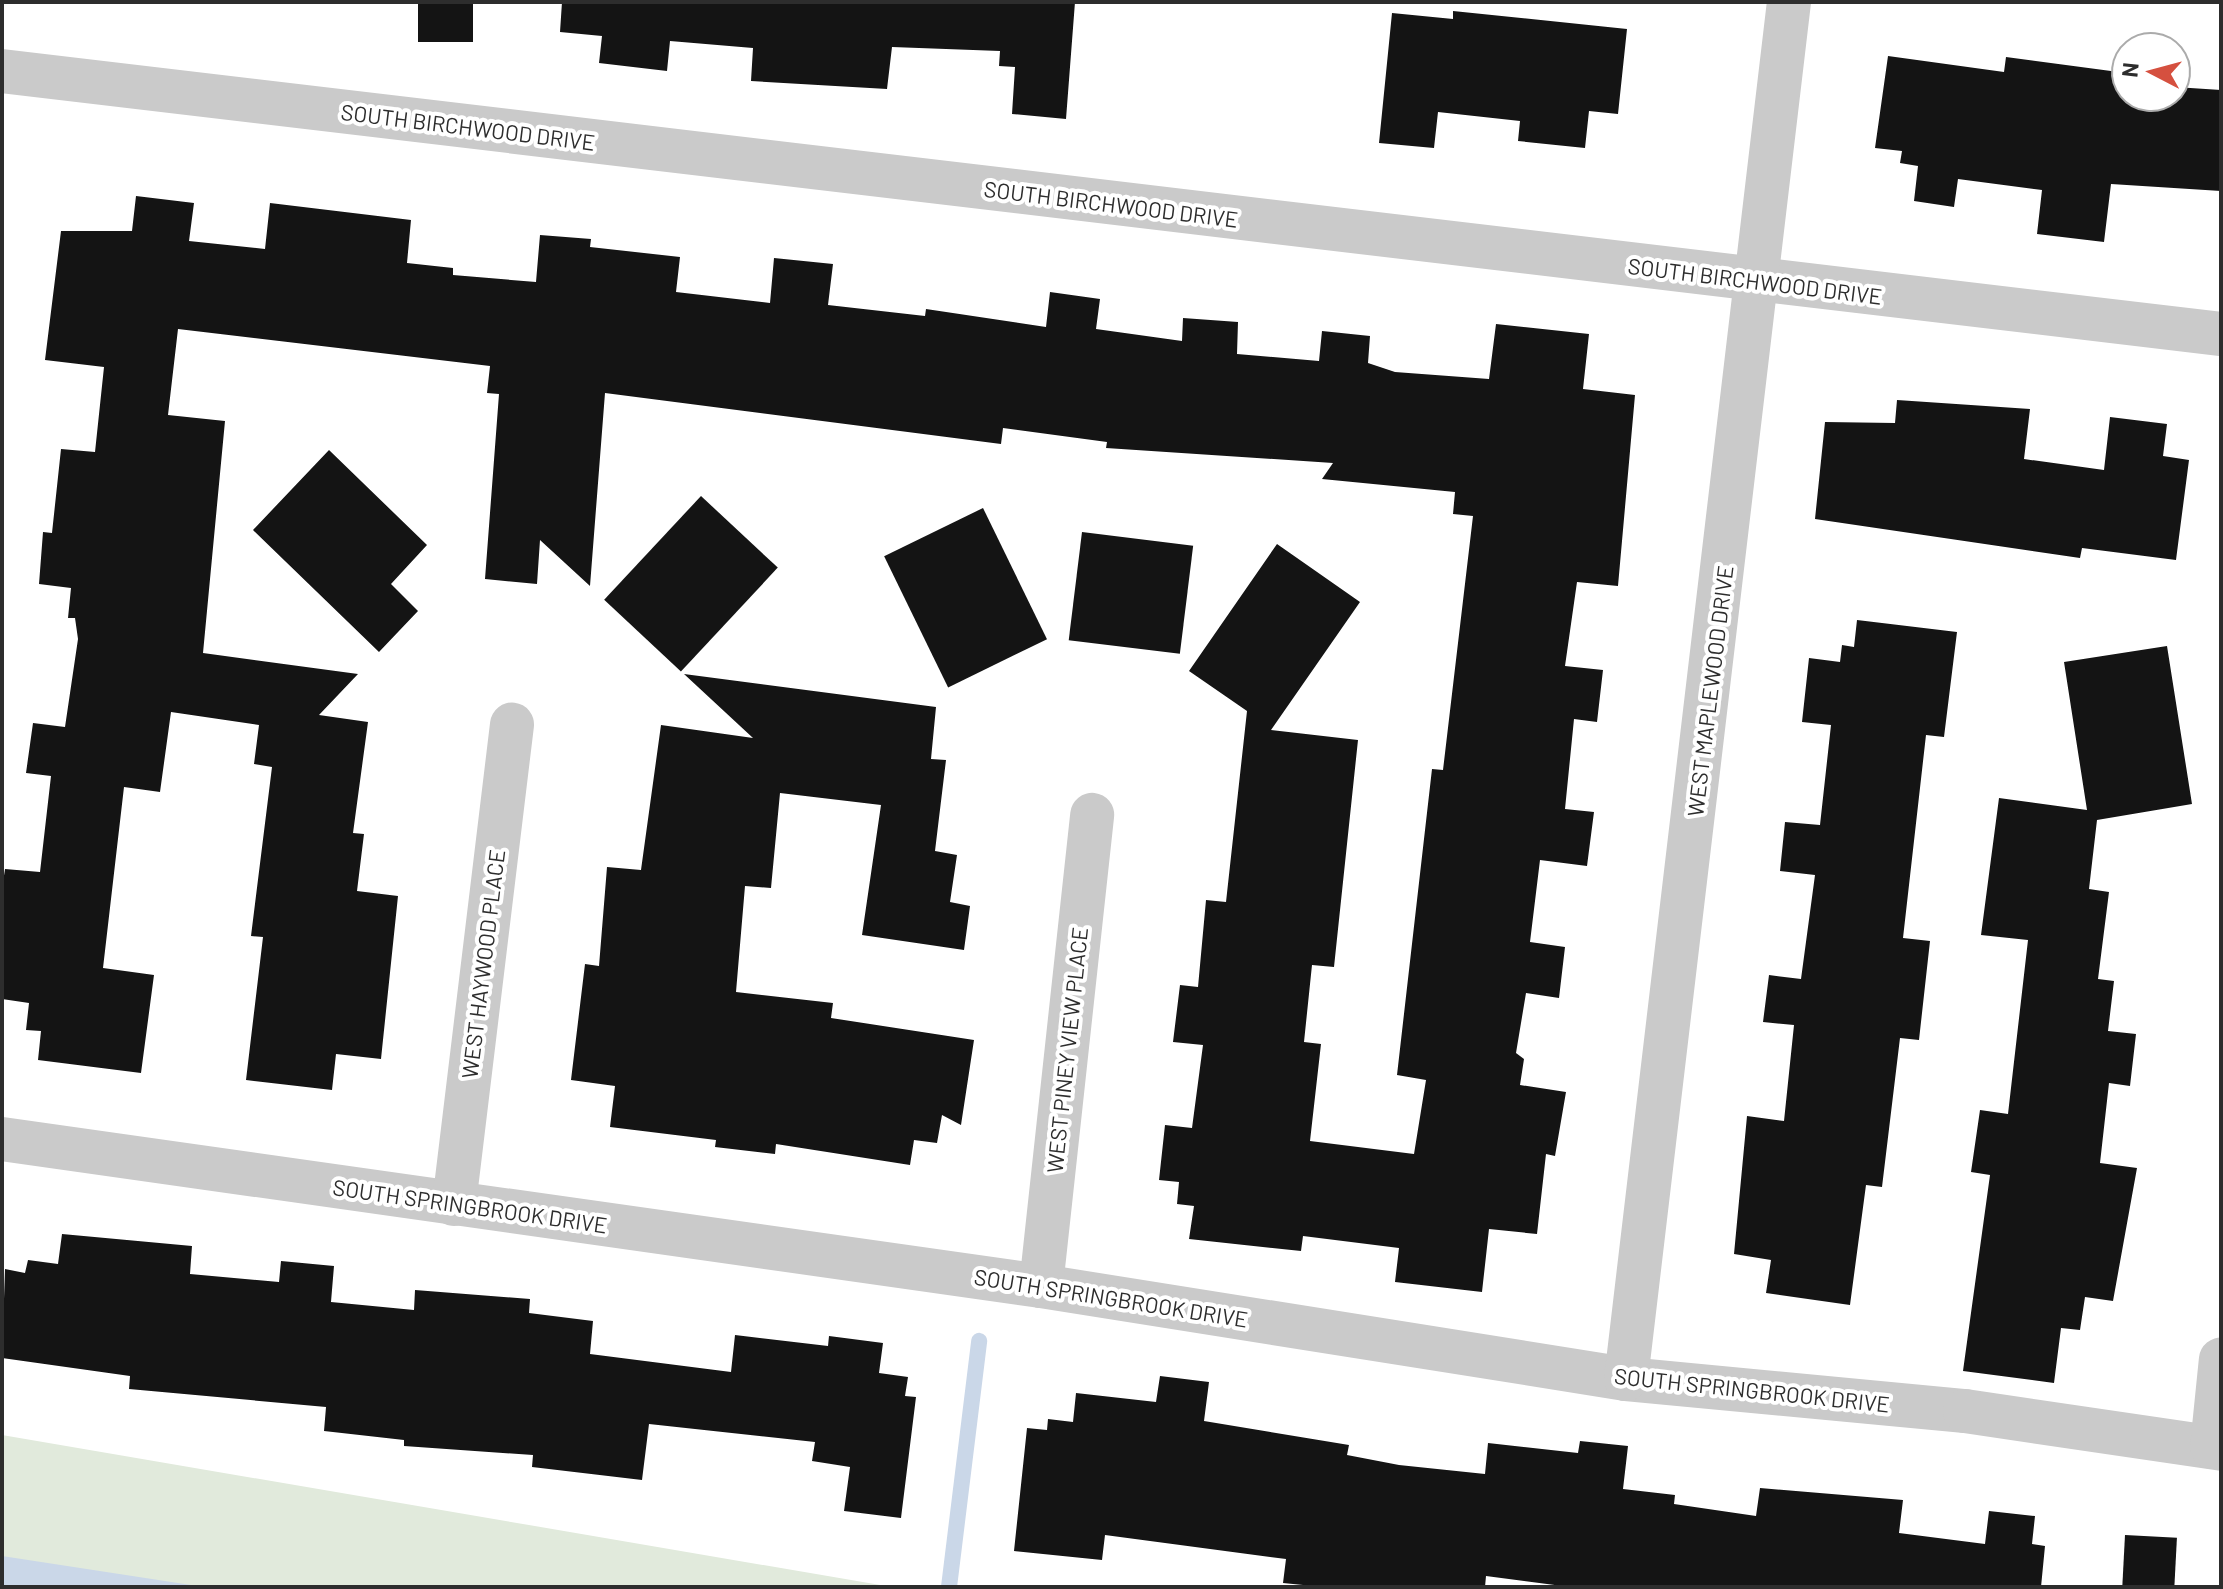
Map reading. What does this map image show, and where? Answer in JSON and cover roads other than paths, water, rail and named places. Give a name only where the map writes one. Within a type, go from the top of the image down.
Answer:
[{"type":"street","name":"WEST MAPLEWOOD DRIVE","points":[[1626,1379],[1760,282],[1789,2]]},
{"type":"street","name":"SOUTH BIRCHWOOD DRIVE","points":[[2,71],[1760,282],[2221,334]]},
{"type":"street","name":"WEST HAYWOOD PLACE","points":[[454,1204],[512,724]]},
{"type":"street","name":"WEST PINEY VIEW PLACE","points":[[1041,1286],[1092,815]]},
{"type":"street","name":"SOUTH SPRINGBROOK DRIVE","points":[[2,1139],[1041,1286],[1626,1379],[1965,1411],[2217,1448]]},
{"type":"street","points":[[2217,1448],[2221,1359]]},
{"type":"water","points":[[2,1556],[204,1587],[2,1587]]},
{"type":"waterway","points":[[949,1587],[979,1341]]}]
